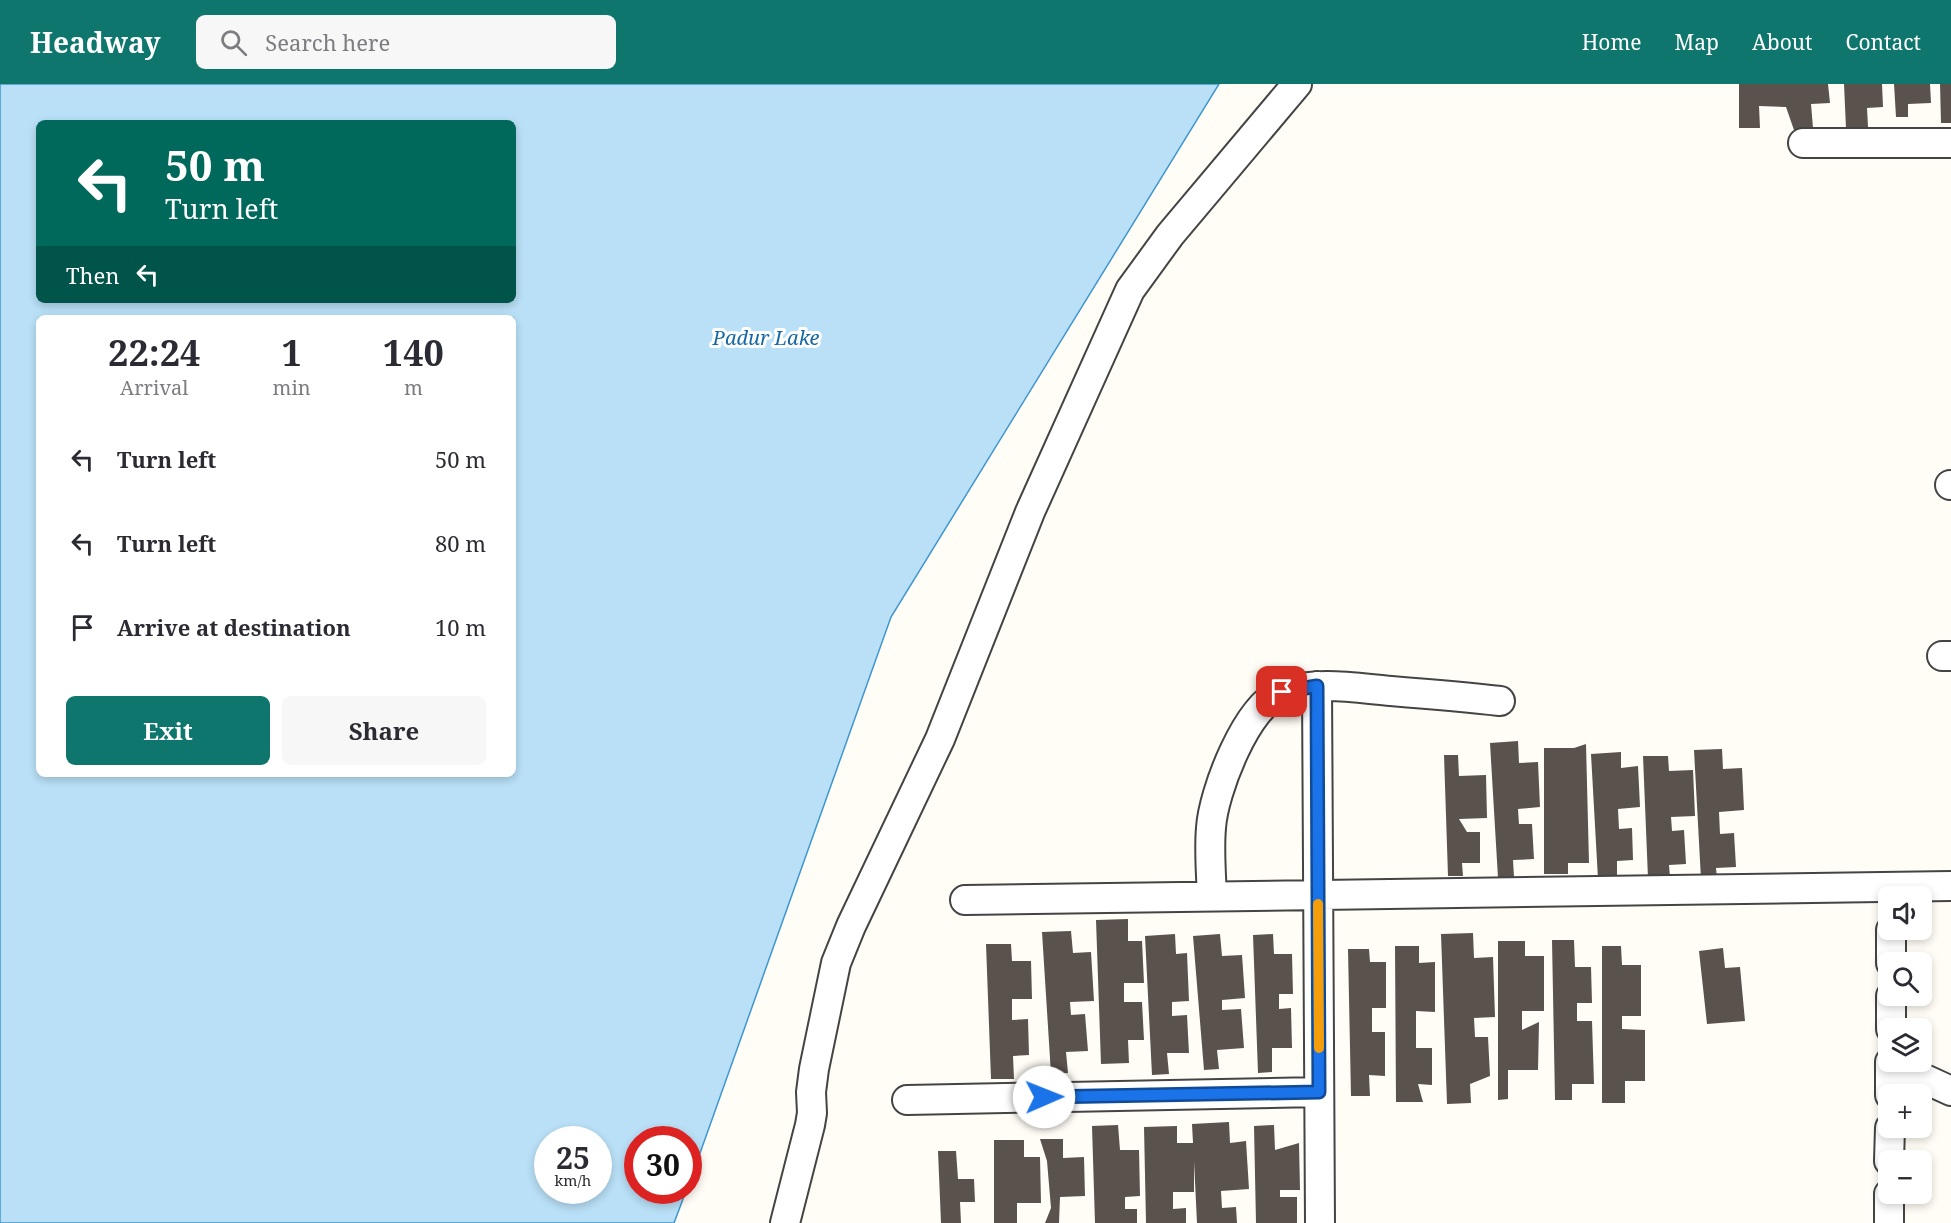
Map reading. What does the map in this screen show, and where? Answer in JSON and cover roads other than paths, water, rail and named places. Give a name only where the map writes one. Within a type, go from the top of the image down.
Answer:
[{"type":"street","points":[[785,1223],[810,1125],[814,1070],[836,963],[851,926],[940,739],[1030,512],[1115,322],[1130,290],[1170,235],[1297,84]]},
{"type":"street","points":[[1803,143],[1951,143]]},
{"type":"street","points":[[1317,686],[1320,1223]]},
{"type":"street","points":[[1212,896],[1210,828],[1215,801],[1227,767],[1249,724],[1267,699],[1282,692],[1317,686],[1500,701]]},
{"type":"street","points":[[1932,887],[1951,886]]},
{"type":"street","points":[[965,900],[1826,888],[1878,890]]},
{"type":"street","points":[[1910,1072],[1951,1091]]},
{"type":"street","points":[[907,1100],[1319,1092]]},
{"type":"street","points":[[1889,1204],[1889,1223]]},
{"type":"water","name":"Padur Lake","points":[[0,84],[1219,84],[891,617],[702,1148],[702,1126],[624,1126],[624,1204],[681,1204],[674,1223],[0,1223]]}]
